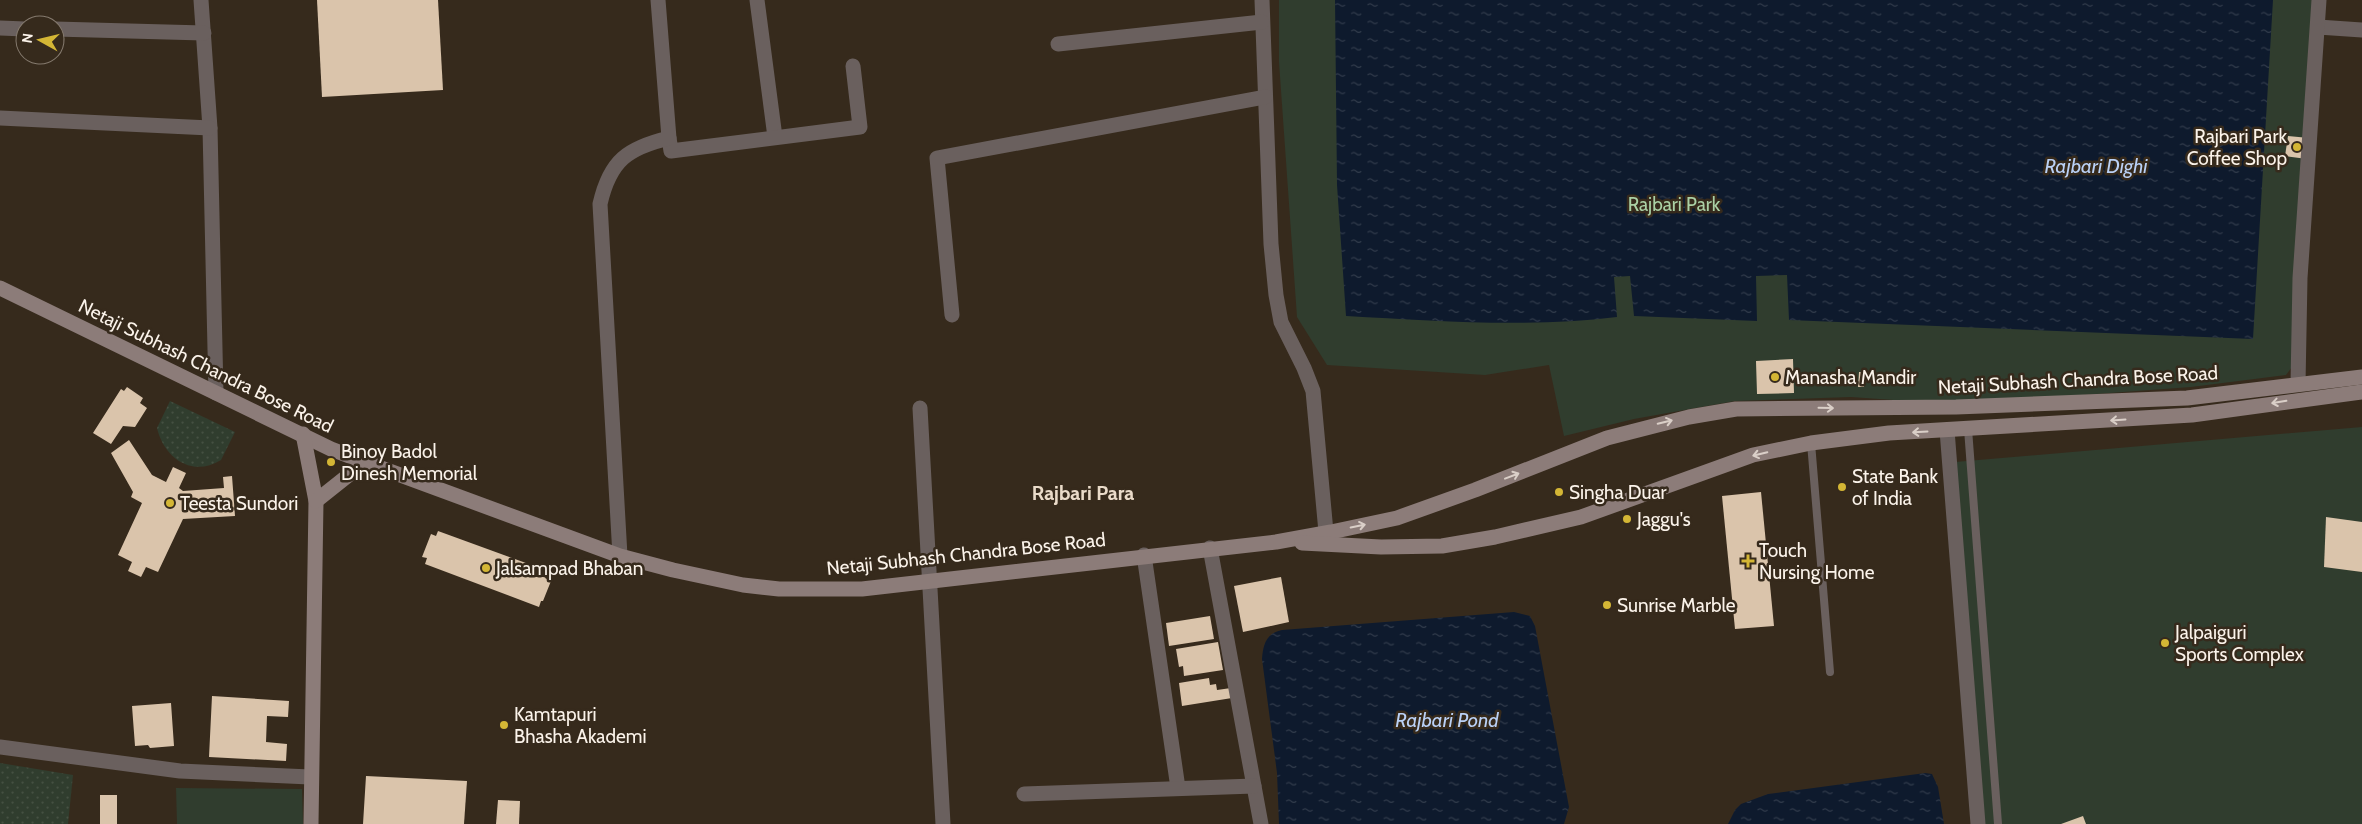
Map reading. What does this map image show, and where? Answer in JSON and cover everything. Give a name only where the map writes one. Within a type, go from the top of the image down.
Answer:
[{"type":"street","points":[[201,0],[210,128],[216,393]]},
{"type":"street","points":[[658,0],[671,151],[860,126],[853,66]]},
{"type":"street","points":[[757,0],[775,137]]},
{"type":"street","points":[[1262,0],[1265,97],[1276,295],[1281,322],[1304,368],[1313,391],[1326,532]]},
{"type":"street","points":[[2299,391],[2300,278],[2319,0]]},
{"type":"street","points":[[1058,44],[1262,22]]},
{"type":"street","points":[[2318,27],[2362,30]]},
{"type":"street","points":[[0,28],[15,28]]},
{"type":"street","points":[[65,29],[204,33]]},
{"type":"street","points":[[952,315],[937,158],[1265,97]]},
{"type":"street","points":[[0,118],[210,128]]},
{"type":"street","points":[[620,556],[600,204],[607,180],[621,160],[641,145],[669,138]]},
{"type":"street","name":"Netaji Subhash Chandra Bose Road","points":[[0,288],[332,449],[365,462],[620,556],[743,585],[779,589],[862,589],[1144,555],[1276,542],[1397,518],[1476,490],[1607,438],[1689,417],[1745,409],[1851,406],[1956,407],[2187,398],[2299,391],[2362,392]]},
{"type":"street","name":"Netaji Subhash Chandra Bose Road","points":[[1276,542],[1390,547],[1442,546],[1495,537],[1581,517],[1753,455],[1811,443],[1889,433],[2192,415],[2362,376]]},
{"type":"street","points":[[920,408],[943,824]]},
{"type":"street","points":[[1947,430],[1978,824]]},
{"type":"street","points":[[303,434],[316,501],[310,777],[311,824]]},
{"type":"street","points":[[316,501],[365,462]]},
{"type":"street","points":[[1210,548],[1261,824]]},
{"type":"street","points":[[1144,555],[1178,788]]},
{"type":"street","points":[[0,747],[180,770],[310,777]]},
{"type":"street","points":[[1024,794],[1254,786]]},
{"type":"lane","points":[[1968,429],[1998,824]]},
{"type":"lane","points":[[1811,443],[1830,672]]},
{"type":"green space","name":"Rajbari Dighi","points":[[1279,0],[2318,0],[2292,367],[2286,375],[2191,387],[2015,400],[1894,400],[1851,397],[1735,401],[1634,419],[1564,436],[1549,365],[1485,375],[1327,365],[1297,317],[1279,62]]},
{"type":"green space","points":[[170,401],[235,432],[221,460],[200,467],[190,466],[173,456],[166,448],[157,428]]},
{"type":"green space","name":"Jalpaiguri Sports Complex","points":[[2362,427],[2362,824],[1982,824],[1955,462]]},
{"type":"green space","points":[[0,763],[73,775],[68,824],[0,824]]},
{"type":"green space","points":[[176,788],[302,789],[303,824],[177,824]]},
{"type":"water","name":"Rajbari Dighi","points":[[1335,0],[2273,0],[2253,339],[1789,320],[1787,275],[1756,276],[1757,321],[1634,316],[1630,276],[1614,277],[1617,317],[1516,323],[1346,316],[1337,185]]},
{"type":"water","name":"Rajbari Pond","points":[[1514,612],[1530,616],[1535,626],[1569,807],[1564,824],[1279,824],[1277,773],[1262,659],[1266,640],[1272,634],[1282,630]]},
{"type":"water","points":[[1925,773],[1932,774],[1938,787],[1944,824],[1728,824],[1735,810],[1741,804],[1768,794]]},
{"type":"building","points":[[317,0],[438,0],[443,90],[322,97]]},
{"type":"building","name":"Rajbari Park Coffee Shop","points":[[2288,136],[2309,138],[2307,159],[2285,156]]},
{"type":"building","name":"Manasha Mandir","points":[[1793,359],[1794,393],[1757,394],[1756,361]]},
{"type":"building","points":[[1859,372],[1865,372],[1864,387],[1858,387]]},
{"type":"building","points":[[127,387],[143,398],[140,403],[147,408],[135,427],[123,426],[111,444],[93,433],[121,389],[124,391]]},
{"type":"building","points":[[129,440],[152,475],[166,482],[173,467],[186,473],[179,488],[183,491],[224,488],[223,477],[232,476],[235,516],[183,519],[158,572],[146,567],[141,577],[128,571],[132,562],[118,555],[142,503],[131,497],[133,492],[111,453]]},
{"type":"building","name":"Touch Nursing Home","points":[[1761,492],[1774,626],[1735,629],[1722,496]]},
{"type":"building","points":[[2326,517],[2362,522],[2362,572],[2324,567]]},
{"type":"building","name":"Jalsampad Bhaban","points":[[438,531],[548,571],[545,578],[551,581],[539,607],[425,564],[427,558],[422,557],[431,534],[436,536]]},
{"type":"building","points":[[1281,577],[1289,622],[1243,632],[1234,586]]},
{"type":"building","points":[[1210,616],[1214,639],[1169,646],[1166,623]]},
{"type":"building","points":[[1218,642],[1223,670],[1184,676],[1183,666],[1179,667],[1176,649]]},
{"type":"building","points":[[1209,678],[1210,685],[1216,684],[1217,690],[1231,688],[1232,698],[1182,706],[1179,683]]},
{"type":"building","points":[[212,696],[289,701],[288,717],[267,716],[266,742],[287,744],[286,761],[209,757]]},
{"type":"building","points":[[171,703],[174,746],[150,748],[148,745],[135,746],[132,706]]},
{"type":"building","points":[[366,776],[467,781],[464,824],[363,824]]},
{"type":"building","points":[[100,795],[117,795],[117,824],[100,824]]},
{"type":"building","points":[[498,800],[520,801],[519,824],[496,824]]},
{"type":"building","points":[[2083,816],[2086,824],[2061,824]]},
{"type":"place","name":"Rajbari Park Coffee Shop","points":[[2297,147]]},
{"type":"place","name":"Manasha Mandir","points":[[1775,377]]},
{"type":"place","name":"Binoy Badol Dinesh Memorial","points":[[331,462]]},
{"type":"place","name":"State Bank of India","points":[[1842,487]]},
{"type":"place","name":"Singha Duar","points":[[1559,492]]},
{"type":"place","name":"Teesta Sundori","points":[[170,503]]},
{"type":"place","name":"Jaggu's","points":[[1627,519]]},
{"type":"place","name":"Touch Nursing Home","points":[[1748,561]]},
{"type":"place","name":"Jalsampad Bhaban","points":[[486,568]]},
{"type":"place","name":"Sunrise Marble","points":[[1607,605]]},
{"type":"place","name":"Jalpaiguri Sports Complex","points":[[2165,643]]},
{"type":"place","name":"Kamtapuri Bhasha Akademi","points":[[504,725]]},
{"type":"district","name":"Rajbari Para","points":[[1083,493]]},
{"type":"park label","name":"Rajbari Park","points":[[1674,204]]}]
